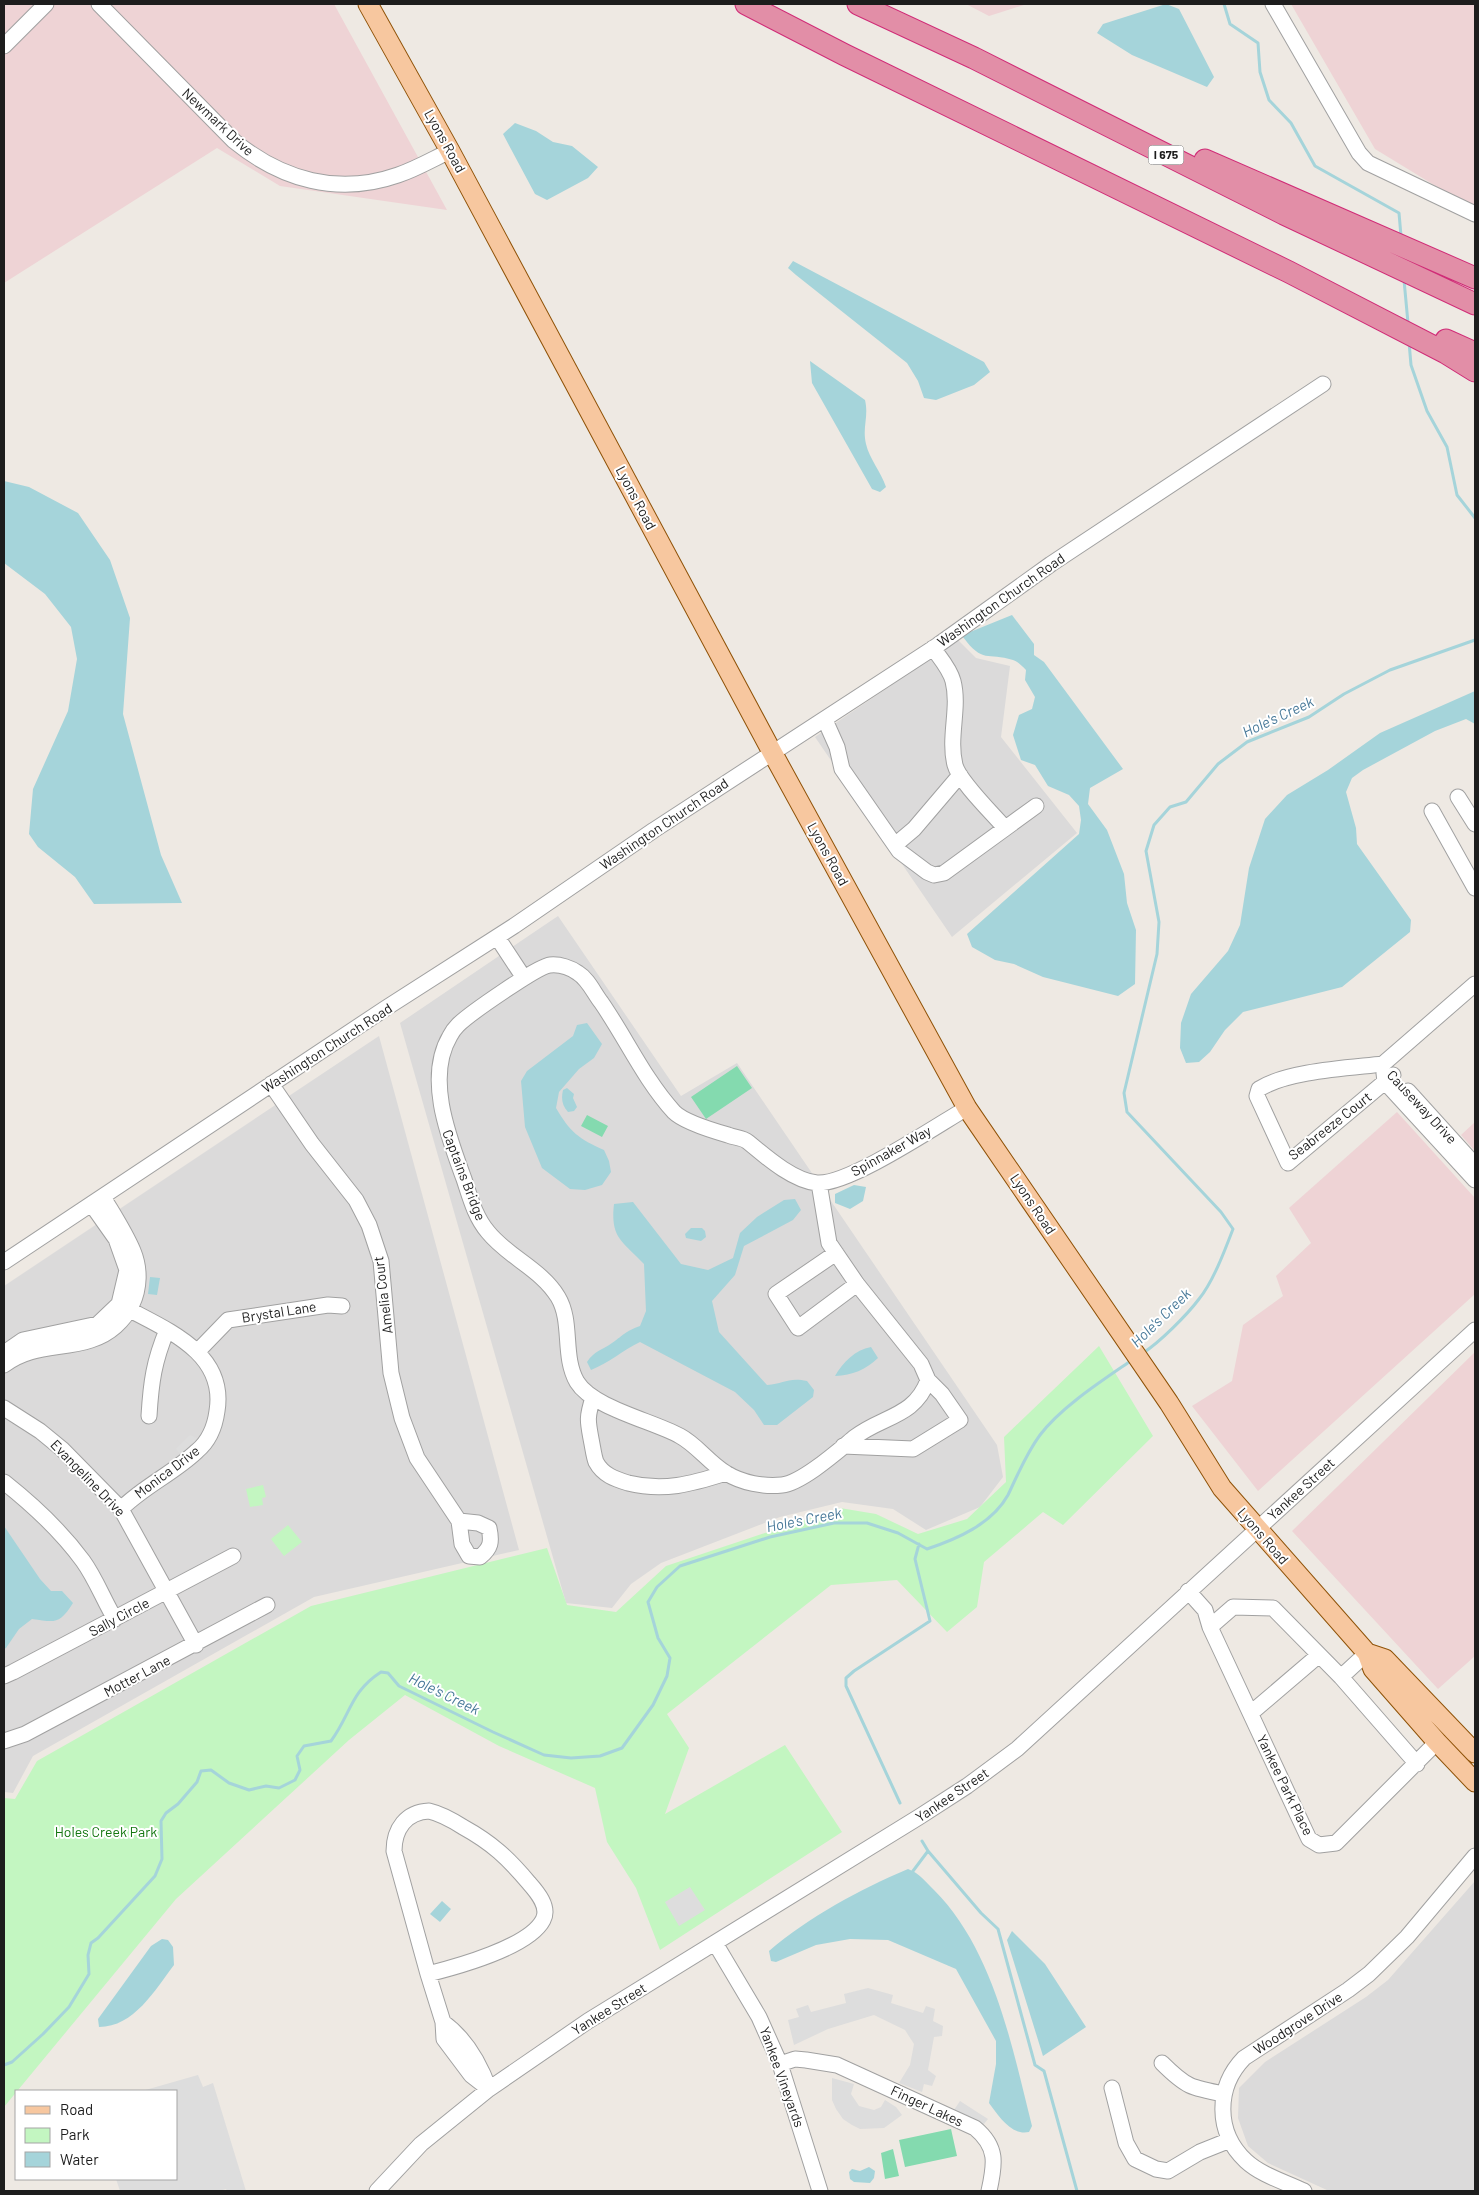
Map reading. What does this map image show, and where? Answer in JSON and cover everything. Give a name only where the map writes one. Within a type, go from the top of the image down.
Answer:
[{"type":"highway","points":[[746,4],[845,55],[1289,272],[1446,353],[1475,371]]},
{"type":"highway","name":"I 675","points":[[858,4],[974,58],[1284,214],[1475,304]]},
{"type":"highway","points":[[974,58],[1475,278]]},
{"type":"highway","points":[[1289,272],[1475,353]]},
{"type":"main road","name":"Lyons Road","points":[[368,4],[450,151],[772,752],[967,1108],[1169,1402],[1222,1488],[1256,1529],[1367,1653],[1373,1669],[1475,1782]]},
{"type":"main road","name":"Lyons Road","points":[[1367,1653],[1385,1659],[1475,1753]]},
{"type":"street","points":[[4,46],[46,4]]},
{"type":"street","name":"Newmark Drive","points":[[99,4],[234,142],[254,157],[284,173],[318,182],[335,184],[360,183],[399,175],[450,151]]},
{"type":"street","points":[[1273,4],[1359,153],[1368,163],[1475,214]]},
{"type":"street","name":"Washington Church Road","points":[[4,1262],[271,1084],[497,937],[772,752],[825,720],[933,648],[1051,564],[1323,384]]},
{"type":"street","points":[[933,648],[953,679],[956,699],[952,731],[955,766],[967,786],[1005,828]]},
{"type":"street","points":[[825,720],[837,747],[842,769],[895,845],[911,861],[926,872],[934,875],[944,873],[1036,806]]},
{"type":"street","points":[[895,845],[914,829],[960,775]]},
{"type":"street","points":[[1458,797],[1475,824]]},
{"type":"street","points":[[1432,812],[1475,888]]},
{"type":"street","points":[[497,937],[524,978]]},
{"type":"street","name":"Captains Bridge","points":[[818,1183],[784,1169],[758,1152],[744,1139],[730,1136],[678,1116],[647,1078],[613,1019],[582,975],[565,967],[548,965],[524,978],[459,1023],[448,1039],[440,1076],[443,1121],[474,1208],[487,1231],[509,1253],[542,1278],[557,1294],[564,1311],[570,1359],[577,1382],[592,1398],[682,1437],[726,1473],[755,1485],[786,1485],[816,1468],[863,1430],[911,1407],[923,1393],[928,1380]]},
{"type":"street","points":[[1387,1074],[1475,984]]},
{"type":"street","name":"Seabreeze Court","points":[[1323,1070],[1387,1074],[1288,1163],[1257,1096],[1259,1089],[1268,1084],[1323,1070]]},
{"type":"street","name":"Causeway Drive","points":[[1387,1074],[1469,1163],[1475,1180]]},
{"type":"street","name":"Amelia Court","points":[[271,1084],[312,1144],[356,1200],[369,1225],[381,1261],[391,1374],[402,1418],[417,1458],[460,1521]]},
{"type":"street","name":"Spinnaker Way","points":[[818,1183],[856,1173],[967,1108]]},
{"type":"street","points":[[818,1183],[829,1244],[857,1284],[921,1364],[928,1380],[942,1394],[960,1420],[913,1449],[843,1446]]},
{"type":"street","points":[[4,1365],[15,1356],[32,1350],[92,1340],[108,1332],[122,1321],[125,1307],[127,1270],[116,1239],[97,1201]]},
{"type":"street","points":[[836,1253],[776,1294],[798,1328],[857,1284]]},
{"type":"street","name":"Brystal Lane","points":[[198,1351],[228,1320],[328,1305],[342,1306]]},
{"type":"street","points":[[4,1353],[23,1340],[98,1324],[125,1307]]},
{"type":"street","name":"Monica Drive","points":[[121,1509],[138,1493],[198,1451],[214,1427],[219,1399],[213,1374],[198,1351],[167,1330],[125,1307]]},
{"type":"street","points":[[149,1416],[152,1378],[157,1354],[167,1330]]},
{"type":"street","name":"Yankee Street","points":[[377,2191],[422,2144],[489,2089],[588,2021],[919,1818],[987,1772],[1038,1730],[1475,1330]]},
{"type":"street","points":[[592,1398],[587,1417],[596,1462],[606,1474],[618,1480],[639,1486],[663,1488],[690,1484],[726,1473]]},
{"type":"street","name":"Evangeline Drive","points":[[4,1408],[40,1431],[62,1448],[121,1509],[196,1644]]},
{"type":"street","points":[[4,1482],[58,1530],[84,1563],[114,1620]]},
{"type":"street","name":"Sally Circle","points":[[4,1676],[168,1592],[233,1556]]},
{"type":"street","name":"Yankee Park Place","points":[[1188,1591],[1206,1610],[1210,1627],[1309,1839],[1319,1845],[1336,1843],[1437,1742]]},
{"type":"street","name":"Motter Lane","points":[[4,1741],[25,1734],[267,1605]]},
{"type":"street","points":[[1210,1627],[1233,1607],[1273,1608],[1341,1677],[1417,1764]]},
{"type":"street","points":[[1341,1677],[1367,1653]]},
{"type":"street","points":[[1251,1713],[1319,1655]]},
{"type":"street","points":[[428,1974],[495,1953],[508,1947],[536,1928],[543,1920],[544,1910],[538,1894],[512,1862],[498,1849],[446,1817],[429,1811],[415,1814],[402,1823],[397,1831],[394,1852],[428,1974],[442,2022],[453,2029],[481,2066],[489,2089]]},
{"type":"street","name":"Woodgrove Drive","points":[[1304,2191],[1246,2162],[1230,2140],[1223,2118],[1224,2094],[1232,2073],[1244,2058],[1348,1990],[1389,1956],[1475,1856]]},
{"type":"street","name":"Yankee Vineyards","points":[[716,1943],[759,2017],[781,2069],[820,2191]]},
{"type":"street","name":"Finger Lakes","points":[[781,2069],[796,2060],[813,2060],[836,2065],[975,2128],[987,2141],[994,2158],[989,2191]]},
{"type":"street","points":[[1162,2063],[1177,2079],[1193,2089],[1224,2094]]},
{"type":"street","points":[[1112,2088],[1126,2143],[1135,2159],[1156,2169],[1168,2171],[1200,2152],[1230,2140]]},
{"type":"shaded area","points":[[4,4],[334,4],[447,210],[280,186],[217,148],[4,283]]},
{"type":"shaded area","points":[[966,4],[1027,4],[989,16]]},
{"type":"shaded area","points":[[1291,4],[1475,4],[1475,210],[1375,149]]},
{"type":"shaded area","points":[[958,640],[976,658],[1010,666],[1001,737],[1077,833],[952,937],[815,737]]},
{"type":"shaded area","points":[[558,916],[681,1096],[737,1063],[997,1445],[1003,1477],[980,1507],[926,1530],[893,1509],[842,1502],[780,1517],[661,1563],[631,1584],[612,1608],[566,1603],[400,1023]]},
{"type":"shaded area","points":[[379,1036],[519,1550],[314,1597],[33,1756],[13,1793],[4,1792],[4,1286]]},
{"type":"shaded area","points":[[1397,1112],[1475,1198],[1475,1294],[1258,1491],[1192,1406],[1232,1381],[1243,1325],[1283,1296],[1276,1276],[1311,1243],[1289,1208]]},
{"type":"shaded area","points":[[1475,1122],[1475,1151],[1461,1135]]},
{"type":"shaded area","points":[[1475,1352],[1475,1656],[1438,1689],[1292,1531]]},
{"type":"shaded area","points":[[190,1435],[199,1439],[182,1456],[176,1449]]},
{"type":"shaded area","points":[[1475,1881],[1475,2191],[1329,2191],[1268,2163],[1248,2146],[1238,2118],[1239,2088],[1265,2062],[1366,1997],[1388,1980]]},
{"type":"shaded area","points":[[690,1887],[705,1910],[679,1926],[665,1902]]},
{"type":"shaded area","points":[[868,1988],[893,1995],[891,2003],[923,2013],[926,2006],[935,2009],[933,2021],[943,2026],[942,2036],[934,2037],[928,2070],[936,2076],[932,2086],[924,2084],[922,2092],[899,2083],[910,2065],[914,2044],[905,2030],[874,2015],[828,2029],[794,2045],[788,2020],[799,2017],[796,2009],[808,2005],[811,2012],[846,2003],[844,1994]]},
{"type":"shaded area","points":[[198,2075],[203,2087],[213,2083],[246,2191],[227,2191],[226,2189],[219,2191],[120,2191],[116,2180],[178,2180],[178,2090],[146,2090]]},
{"type":"shaded area","points":[[832,2078],[854,2084],[851,2094],[859,2106],[874,2110],[881,2107],[885,2100],[896,2107],[902,2115],[884,2128],[860,2129],[852,2125],[843,2119],[832,2100]]},
{"type":"shaded area","points":[[960,2101],[988,2119],[983,2125],[954,2110]]},
{"type":"green space","points":[[737,1066],[752,1088],[706,1119],[691,1097]]},
{"type":"green space","points":[[587,1115],[608,1126],[602,1137],[581,1126]]},
{"type":"green space","name":"Holes Creek Park","points":[[1099,1346],[1153,1436],[1063,1525],[1043,1512],[984,1562],[977,1607],[947,1632],[897,1580],[831,1585],[667,1714],[689,1748],[665,1814],[785,1745],[842,1832],[660,1950],[636,1888],[607,1842],[595,1788],[499,1746],[405,1695],[349,1740],[176,1899],[18,2090],[15,2090],[15,2094],[4,2107],[4,1798],[15,1799],[37,1761],[311,1606],[547,1548],[567,1605],[616,1612],[666,1566],[840,1508],[876,1514],[918,1534],[967,1519],[1006,1482],[1004,1437]]},
{"type":"green space","points":[[263,1485],[266,1497],[262,1498],[263,1505],[250,1507],[246,1489]]},
{"type":"green space","points":[[288,1525],[302,1542],[284,1556],[271,1539]]},
{"type":"green space","points":[[951,2129],[957,2156],[905,2167],[899,2140]]},
{"type":"green space","points":[[893,2149],[899,2176],[885,2179],[881,2153]]},
{"type":"water","points":[[1166,4],[1179,9],[1214,77],[1207,87],[1132,55],[1097,33],[1103,24]]},
{"type":"water","points":[[515,123],[536,131],[553,142],[572,146],[598,167],[588,178],[547,200],[535,194],[503,134]]},
{"type":"water","points":[[793,261],[984,362],[990,372],[974,385],[936,400],[924,398],[918,381],[907,363],[788,268]]},
{"type":"water","points":[[810,361],[865,400],[866,444],[886,487],[880,492],[872,489],[812,383]]},
{"type":"water","points":[[4,481],[29,487],[78,513],[110,560],[130,618],[123,714],[161,855],[182,903],[94,904],[75,877],[38,847],[29,834],[33,789],[68,711],[77,659],[71,627],[45,594],[4,563]]},
{"type":"water","points":[[1012,615],[1034,644],[1034,655],[1044,662],[1123,769],[1090,788],[1088,804],[1107,830],[1124,874],[1127,903],[1136,930],[1135,984],[1118,996],[1043,977],[1014,964],[995,960],[972,947],[967,934],[1079,834],[1081,820],[1079,806],[1069,795],[1048,786],[1035,765],[1021,760],[1013,735],[1019,715],[1032,709],[1035,697],[1025,680],[1026,670],[1013,660],[981,654],[963,637],[970,632]]},
{"type":"water","points":[[1475,691],[1475,724],[1466,719],[1435,731],[1363,770],[1352,778],[1346,792],[1356,828],[1357,844],[1411,920],[1410,932],[1342,987],[1243,1012],[1225,1030],[1210,1052],[1199,1062],[1186,1063],[1180,1048],[1181,1023],[1191,994],[1228,951],[1240,925],[1249,868],[1265,819],[1287,795],[1328,770],[1380,733]]},
{"type":"water","points":[[587,1023],[602,1044],[594,1058],[579,1069],[559,1092],[556,1108],[576,1134],[604,1150],[609,1161],[611,1172],[602,1185],[585,1190],[570,1189],[542,1168],[525,1127],[521,1081],[527,1071],[573,1036],[577,1025]]},
{"type":"water","points":[[567,1088],[574,1094],[573,1098],[577,1107],[574,1111],[568,1112],[563,1104],[563,1090]]},
{"type":"water","points":[[854,1185],[866,1187],[863,1201],[850,1209],[835,1203],[835,1194]]},
{"type":"water","points":[[795,1199],[801,1210],[793,1220],[744,1246],[735,1275],[712,1301],[719,1332],[767,1385],[790,1380],[807,1381],[814,1390],[813,1397],[777,1425],[764,1425],[754,1410],[735,1392],[640,1342],[591,1370],[587,1362],[590,1358],[595,1353],[640,1326],[646,1311],[644,1264],[624,1244],[616,1232],[613,1216],[614,1204],[633,1202],[681,1264],[708,1270],[733,1258],[740,1233],[757,1217],[784,1200]]},
{"type":"water","points":[[691,1228],[702,1228],[705,1231],[706,1237],[701,1241],[686,1238],[685,1234]]},
{"type":"water","points":[[150,1277],[160,1278],[157,1295],[148,1294]]},
{"type":"water","points":[[871,1347],[878,1358],[863,1369],[835,1376],[850,1357]]},
{"type":"water","points":[[4,1526],[40,1579],[51,1591],[62,1591],[73,1603],[60,1619],[46,1621],[32,1619],[19,1629],[4,1649]]},
{"type":"water","points":[[908,1869],[925,1881],[955,1914],[972,1941],[986,1970],[998,2001],[1017,2064],[1032,2126],[1029,2132],[1016,2131],[1011,2128],[1001,2119],[989,2103],[996,2064],[996,2041],[956,1969],[888,1940],[850,1939],[816,1945],[776,1962],[771,1961],[769,1951],[801,1926],[853,1895]]},
{"type":"water","points":[[442,1901],[451,1909],[440,1922],[430,1914]]},
{"type":"water","points":[[1012,1931],[1045,1964],[1086,2027],[1043,2056],[1007,1940]]},
{"type":"water","points":[[162,1939],[168,1940],[173,1947],[174,1965],[151,1996],[133,2014],[123,2021],[99,2027],[98,2019],[151,1946]]},
{"type":"water","points":[[869,2167],[875,2171],[874,2178],[870,2183],[854,2182],[850,2179],[849,2172],[852,2169],[860,2171]]},
{"type":"waterway","points":[[1224,4],[1230,24],[1258,43],[1260,72],[1269,100],[1291,123],[1315,166],[1399,213],[1401,236]]},
{"type":"waterway","points":[[1404,280],[1408,323]]},
{"type":"waterway","points":[[1409,342],[1411,365],[1427,411],[1447,447],[1457,495],[1475,518]]},
{"type":"waterway","name":"Hole's Creek","points":[[1143,1353],[1173,1328],[1204,1292],[1218,1266],[1233,1229],[1221,1212],[1127,1112],[1124,1093],[1157,954],[1159,922],[1146,851],[1154,825],[1170,807],[1186,802],[1218,764],[1247,742],[1309,717],[1344,694],[1390,670],[1475,640]]},
{"type":"waterway","name":"Hole's Creek","points":[[4,2065],[12,2062],[69,2007],[89,1974],[88,1955],[91,1943],[98,1938],[155,1876],[162,1859],[161,1821],[166,1813],[178,1804],[197,1782],[201,1771],[211,1770],[229,1783],[249,1790],[266,1786],[279,1788],[295,1780],[300,1770],[297,1756],[304,1746],[331,1741],[363,1687],[381,1672],[388,1673],[399,1686],[544,1755],[571,1758],[600,1756],[622,1748],[653,1705],[667,1676],[670,1658],[658,1638],[648,1602],[657,1587],[680,1566],[770,1537],[834,1523],[867,1523],[898,1533],[927,1549],[962,1535],[983,1522],[1001,1505],[1035,1442],[1059,1414],[1083,1394],[1132,1360]]},
{"type":"waterway","points":[[900,1803],[846,1686],[846,1678],[930,1621],[915,1559],[919,1544]]},
{"type":"waterway","points":[[922,1841],[928,1851],[981,1913],[998,1929],[1035,2065],[1044,2071],[1077,2191]]},
{"type":"waterway","points":[[913,1871],[928,1851]]}]
